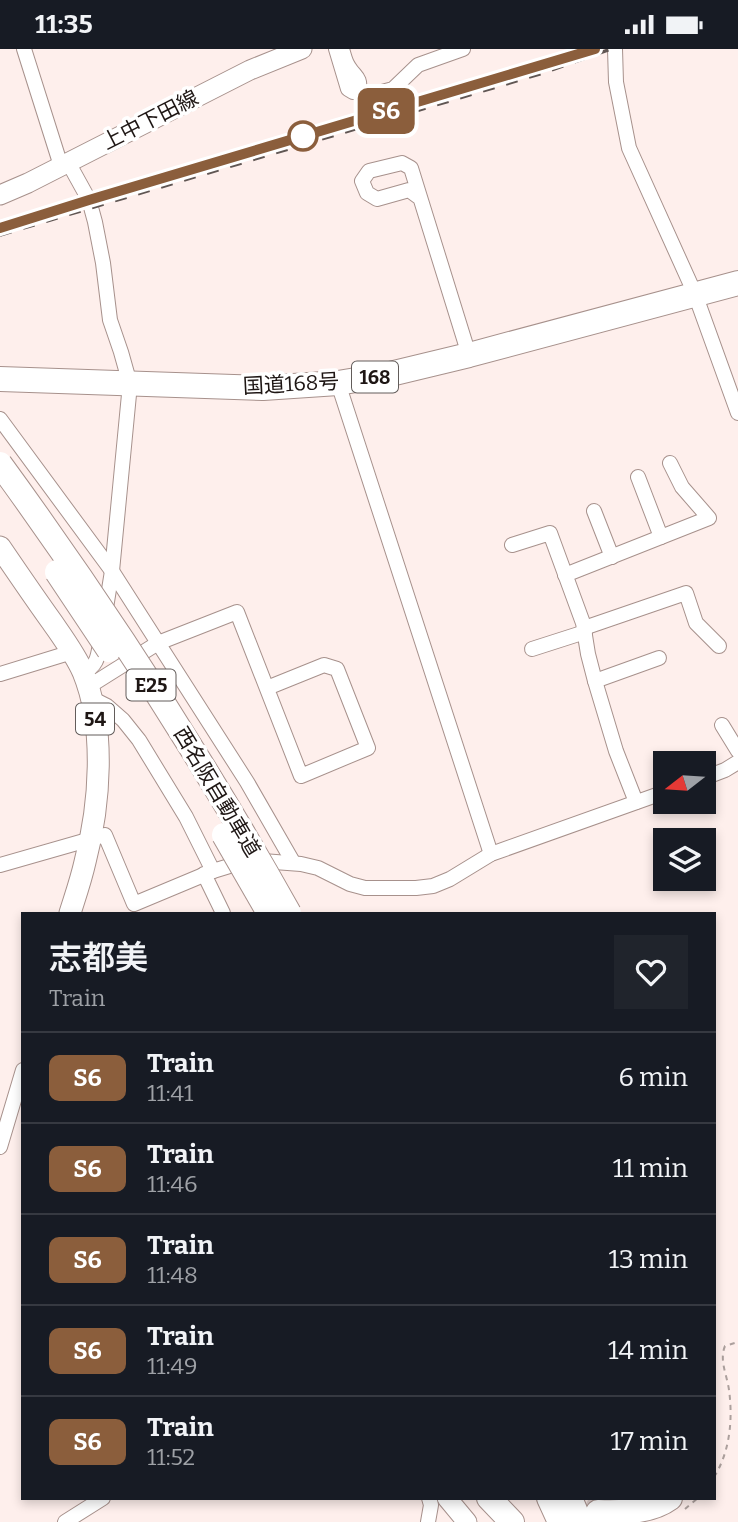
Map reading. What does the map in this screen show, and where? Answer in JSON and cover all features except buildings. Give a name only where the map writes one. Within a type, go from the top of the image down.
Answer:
[{"type":"highway","name":"国道168号","points":[[0,379],[263,388],[338,383],[386,375],[469,355],[738,283]]},
{"type":"highway","name":"西名阪自動車道","points":[[0,464],[96,599],[183,734],[288,912]]},
{"type":"highway","name":"西名阪自動車道","points":[[0,492],[55,569],[154,720],[268,912]]},
{"type":"highway","points":[[253,885],[252,904],[256,912]]},
{"type":"highway","points":[[491,1500],[512,1522]]},
{"type":"highway","points":[[550,1500],[560,1522]]},
{"type":"highway","points":[[586,1509],[628,1500]]},
{"type":"highway","points":[[586,1509],[618,1513],[667,1500]]},
{"type":"main road","name":"上中下田線","points":[[0,195],[250,70],[302,49]]},
{"type":"main road","points":[[0,386],[49,380]]},
{"type":"main road","name":"54","points":[[0,547],[72,652],[87,686],[96,726],[98,754],[95,812],[85,863],[70,912]]},
{"type":"main road","points":[[449,1500],[467,1522]]},
{"type":"street","points":[[24,49],[65,164],[89,200],[103,263],[110,320],[130,384],[111,571],[97,660],[87,686]]},
{"type":"street","points":[[336,49],[348,89],[371,95],[393,89],[418,65],[463,49]]},
{"type":"street","points":[[342,49],[347,65],[360,84],[359,90]]},
{"type":"street","points":[[615,49],[617,82],[629,148],[695,294],[738,413]]},
{"type":"street","points":[[420,198],[469,355]]},
{"type":"street","points":[[338,383],[491,853]]},
{"type":"street","points":[[0,419],[111,571],[247,782],[293,862]]},
{"type":"street","points":[[565,575],[709,518],[682,487],[670,463]]},
{"type":"street","points":[[638,477],[661,537]]},
{"type":"street","points":[[594,511],[612,557]]},
{"type":"street","points":[[512,545],[550,533],[584,630],[595,681],[616,751],[636,802]]},
{"type":"street","points":[[532,649],[686,593],[696,623],[719,646]]},
{"type":"street","points":[[87,686],[158,643],[237,613],[300,776],[368,748],[337,669],[324,665],[267,688]]},
{"type":"street","points":[[0,674],[72,652]]},
{"type":"street","points":[[595,681],[659,658]]},
{"type":"street","points":[[87,686],[123,720],[139,740],[186,817],[223,912]]},
{"type":"street","points":[[722,725],[738,751]]},
{"type":"street","points":[[716,773],[738,762]]},
{"type":"street","points":[[0,865],[105,835],[134,904],[209,872],[249,860],[293,862],[318,868],[350,884],[365,888],[416,888],[433,886],[450,879],[491,853],[653,796]]},
{"type":"street","points":[[0,1147],[21,1077]]},
{"type":"street","points":[[65,1522],[100,1500]]},
{"type":"street","points":[[428,1522],[430,1500]]},
{"type":"path","points":[[716,1474],[728,1443],[730,1417],[729,1392],[721,1355],[725,1346],[738,1342]]},
{"type":"railway","points":[[0,235],[543,73],[611,49]]},
{"type":"train","name":"S6","points":[[0,228],[595,49]]}]
